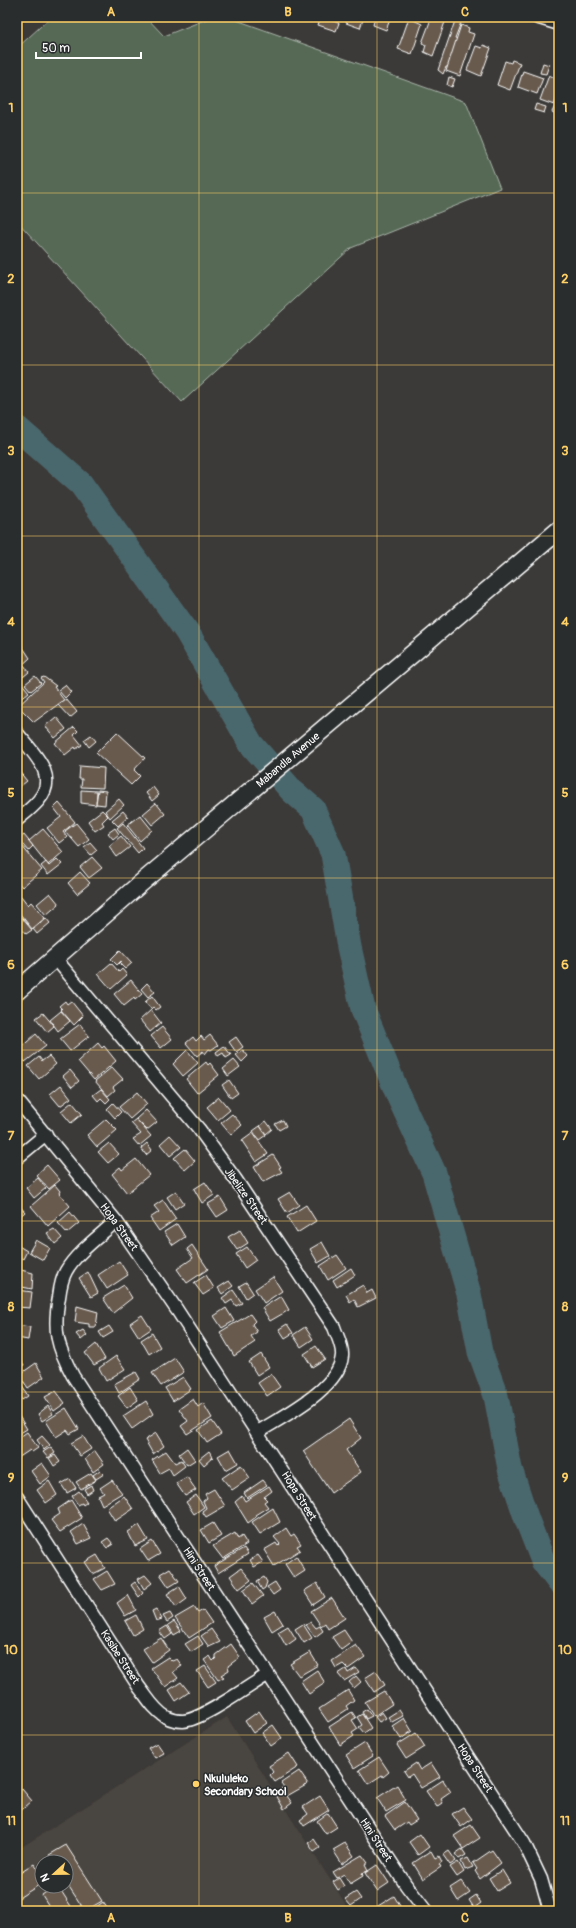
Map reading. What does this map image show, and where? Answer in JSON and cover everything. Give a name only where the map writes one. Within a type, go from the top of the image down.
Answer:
[{"type":"street","points":[[536,17],[559,24]]},
{"type":"street","name":"Mabandla Avenue","points":[[17,991],[559,530]]},
{"type":"street","points":[[17,733],[42,763],[46,772],[47,783],[44,793],[37,802],[17,820]]},
{"type":"street","name":"Jibelize Street","points":[[55,958],[199,1129],[236,1180],[334,1327],[342,1355],[340,1367],[332,1379],[317,1394],[258,1432]]},
{"type":"street","name":"Hopa Street","points":[[17,1100],[116,1222],[177,1310],[258,1432],[524,1843],[541,1879],[546,1910]]},
{"type":"street","points":[[17,1158],[46,1134]]},
{"type":"street","name":"Hini Street","points":[[116,1222],[79,1255],[66,1271],[57,1305],[55,1326],[57,1340],[62,1356],[73,1376],[267,1675],[406,1885],[426,1911]]},
{"type":"street","name":"Kasibe Street","points":[[17,1497],[139,1687],[151,1704],[166,1717],[184,1721],[193,1718],[206,1712],[267,1675]]},
{"type":"shaded area","name":"Nkululeko Secondary School","points":[[227,1717],[350,1911],[17,1911],[17,1850]]},
{"type":"green space","points":[[51,17],[146,17],[164,36],[212,17],[228,17],[466,102],[500,188],[351,248],[182,402],[17,221],[17,48]]},
{"type":"building","points":[[321,17],[339,23],[336,31],[318,25]]},
{"type":"building","points":[[348,17],[364,17],[360,28],[346,23]]},
{"type":"building","points":[[375,17],[391,17],[386,30],[373,25]]},
{"type":"building","points":[[409,18],[422,24],[412,54],[398,49]]},
{"type":"building","points":[[456,18],[462,20],[455,38],[458,39],[449,67],[446,67],[443,74],[438,70]]},
{"type":"building","points":[[431,19],[445,22],[433,56],[424,52],[426,45],[422,43]]},
{"type":"building","points":[[461,25],[469,28],[468,32],[474,34],[460,76],[446,71]]},
{"type":"building","points":[[483,45],[491,48],[481,76],[467,70],[476,46],[482,48]]},
{"type":"building","points":[[512,60],[520,63],[510,90],[497,85],[505,61],[511,63]]},
{"type":"building","points":[[543,63],[549,65],[546,74],[540,73]]},
{"type":"building","points":[[523,71],[543,78],[537,94],[518,87]]},
{"type":"building","points":[[549,75],[555,78],[556,76],[559,77],[559,93],[554,105],[540,100]]},
{"type":"building","points":[[449,77],[455,79],[452,87],[447,85]]},
{"type":"building","points":[[559,100],[559,115],[552,112]]},
{"type":"building","points":[[536,104],[546,107],[544,113],[534,110]]},
{"type":"building","points":[[19,643],[24,648],[19,652],[17,650],[17,645]]},
{"type":"building","points":[[24,649],[30,658],[20,667],[17,662],[23,657],[19,653]]},
{"type":"building","points":[[24,665],[29,672],[23,677],[18,670]]},
{"type":"building","points":[[35,676],[41,683],[31,691],[25,684]]},
{"type":"building","points":[[44,677],[56,686],[54,687],[64,700],[34,722],[18,706],[44,682],[41,678]]},
{"type":"building","points":[[19,680],[29,692],[18,701],[17,681]]},
{"type":"building","points":[[65,685],[71,692],[65,698],[58,690]]},
{"type":"building","points":[[66,699],[77,712],[70,718],[58,705]]},
{"type":"building","points":[[56,717],[66,729],[55,738],[45,726]]},
{"type":"building","points":[[74,727],[78,731],[74,735],[82,745],[76,749],[75,747],[65,755],[55,743]]},
{"type":"building","points":[[117,732],[145,758],[134,770],[140,776],[131,785],[96,753]]},
{"type":"building","points":[[91,735],[96,741],[89,747],[84,740]]},
{"type":"building","points":[[80,766],[104,768],[103,788],[81,787],[82,779],[79,779]]},
{"type":"building","points":[[18,770],[27,781],[17,789],[17,771]]},
{"type":"building","points":[[153,787],[159,795],[152,801],[146,793]]},
{"type":"building","points":[[81,790],[97,791],[96,805],[81,803]]},
{"type":"building","points":[[98,790],[106,791],[105,805],[96,804]]},
{"type":"building","points":[[119,799],[124,805],[110,818],[105,811]]},
{"type":"building","points":[[59,803],[75,822],[63,832],[67,837],[59,843],[47,828],[61,817],[54,808]]},
{"type":"building","points":[[156,803],[165,814],[152,825],[143,814]]},
{"type":"building","points":[[102,810],[108,816],[102,822],[104,825],[95,831],[88,821]]},
{"type":"building","points":[[123,811],[128,817],[118,826],[112,820]]},
{"type":"building","points":[[140,815],[152,830],[140,841],[127,825]]},
{"type":"building","points":[[76,823],[89,839],[79,847],[65,831]]},
{"type":"building","points":[[123,823],[143,848],[138,853],[117,828]]},
{"type":"building","points":[[115,828],[119,834],[113,839],[108,833]]},
{"type":"building","points":[[43,829],[63,852],[48,865],[29,841]]},
{"type":"building","points":[[24,835],[33,846],[28,851],[18,839]]},
{"type":"building","points":[[121,836],[130,847],[117,857],[109,846]]},
{"type":"building","points":[[90,842],[97,850],[91,855],[84,847]]},
{"type":"building","points":[[21,845],[42,870],[22,887],[17,881],[17,848]]},
{"type":"building","points":[[92,857],[102,868],[89,878],[80,867]]},
{"type":"building","points":[[57,859],[62,864],[48,875],[41,866],[46,862],[49,866]]},
{"type":"building","points":[[80,872],[90,883],[77,894],[68,883]]},
{"type":"building","points":[[50,893],[59,904],[46,915],[37,904]]},
{"type":"building","points":[[21,896],[28,905],[31,902],[45,918],[32,929],[17,910],[17,900]]},
{"type":"building","points":[[17,912],[32,930],[26,934],[17,924]]},
{"type":"building","points":[[46,918],[50,923],[37,934],[33,929]]},
{"type":"building","points":[[120,950],[132,963],[125,969],[120,964],[122,962],[121,961],[117,965],[111,959]]},
{"type":"building","points":[[111,963],[119,972],[122,969],[127,975],[111,989],[98,974]]},
{"type":"building","points":[[131,980],[142,994],[124,1006],[114,994]]},
{"type":"building","points":[[147,983],[155,992],[148,997],[141,989]]},
{"type":"building","points":[[152,996],[160,1007],[156,1010],[153,1007],[151,1009],[145,1002]]},
{"type":"building","points":[[65,1001],[67,1004],[71,1001],[83,1016],[74,1025],[59,1006]]},
{"type":"building","points":[[151,1010],[161,1023],[150,1032],[140,1020]]},
{"type":"building","points":[[61,1011],[70,1021],[58,1031],[50,1020]]},
{"type":"building","points":[[43,1013],[54,1026],[47,1032],[36,1018]]},
{"type":"building","points":[[80,1024],[89,1036],[70,1051],[60,1039]]},
{"type":"building","points":[[162,1027],[172,1039],[161,1048],[151,1036]]},
{"type":"building","points":[[36,1034],[46,1046],[25,1062],[17,1051]]},
{"type":"building","points":[[210,1035],[218,1045],[211,1050],[209,1049],[205,1054],[203,1051],[197,1056],[186,1043],[193,1037],[196,1041],[201,1036],[204,1040]]},
{"type":"building","points":[[236,1037],[243,1047],[236,1052],[229,1042]]},
{"type":"building","points":[[98,1043],[102,1048],[104,1046],[116,1061],[94,1080],[78,1061]]},
{"type":"building","points":[[224,1046],[231,1055],[226,1058],[223,1053],[218,1056],[216,1052]]},
{"type":"building","points":[[187,1050],[198,1063],[183,1076],[173,1064]]},
{"type":"building","points":[[243,1050],[248,1056],[242,1062],[236,1055]]},
{"type":"building","points":[[49,1056],[56,1064],[39,1079],[28,1066],[39,1057],[42,1061]]},
{"type":"building","points":[[234,1060],[240,1067],[228,1076],[223,1069]]},
{"type":"building","points":[[206,1062],[208,1065],[210,1063],[219,1075],[197,1093],[186,1079]]},
{"type":"building","points":[[112,1067],[123,1079],[113,1087],[115,1090],[108,1096],[95,1081]]},
{"type":"building","points":[[70,1070],[79,1081],[72,1087],[63,1076]]},
{"type":"building","points":[[229,1080],[238,1093],[231,1098],[222,1085]]},
{"type":"building","points":[[61,1085],[71,1098],[60,1106],[50,1094]]},
{"type":"building","points":[[101,1089],[110,1099],[106,1103],[101,1098],[98,1101],[93,1095]]},
{"type":"building","points":[[137,1092],[147,1104],[130,1119],[119,1107]]},
{"type":"building","points":[[219,1097],[230,1110],[218,1120],[207,1107]]},
{"type":"building","points":[[72,1102],[82,1114],[71,1123],[61,1111]]},
{"type":"building","points":[[113,1103],[121,1112],[115,1118],[107,1109]]},
{"type":"building","points":[[146,1110],[157,1122],[147,1130],[136,1119]]},
{"type":"building","points":[[232,1114],[242,1125],[231,1135],[221,1123]]},
{"type":"building","points":[[106,1119],[117,1130],[97,1147],[87,1135]]},
{"type":"building","points":[[136,1119],[151,1136],[139,1146],[133,1139],[141,1134],[131,1123]]},
{"type":"building","points":[[283,1120],[286,1126],[279,1130],[275,1124]]},
{"type":"building","points":[[266,1121],[272,1129],[266,1134],[260,1126]]},
{"type":"building","points":[[260,1126],[266,1135],[259,1140],[253,1131]]},
{"type":"building","points":[[253,1133],[268,1154],[256,1162],[242,1141]]},
{"type":"building","points":[[170,1135],[181,1147],[170,1156],[160,1144]]},
{"type":"building","points":[[109,1143],[119,1154],[108,1163],[98,1152]]},
{"type":"building","points":[[147,1143],[152,1150],[146,1155],[141,1148]]},
{"type":"building","points":[[185,1149],[195,1161],[185,1170],[174,1158]]},
{"type":"building","points":[[273,1155],[281,1167],[279,1168],[282,1172],[263,1182],[254,1167]]},
{"type":"building","points":[[136,1159],[149,1175],[127,1193],[112,1174],[120,1167],[122,1170]]},
{"type":"building","points":[[47,1165],[60,1180],[49,1189],[36,1175]]},
{"type":"building","points":[[38,1178],[46,1188],[34,1198],[26,1188]]},
{"type":"building","points":[[205,1182],[214,1195],[202,1203],[194,1189]]},
{"type":"building","points":[[55,1185],[60,1191],[59,1193],[70,1206],[48,1226],[31,1206]]},
{"type":"building","points":[[176,1191],[184,1203],[175,1209],[167,1197]]},
{"type":"building","points":[[290,1192],[299,1205],[287,1213],[278,1199]]},
{"type":"building","points":[[220,1197],[228,1210],[217,1217],[208,1204]]},
{"type":"building","points":[[163,1200],[176,1219],[159,1231],[150,1218],[159,1212],[154,1206]]},
{"type":"building","points":[[17,1203],[25,1212],[18,1218],[17,1217]]},
{"type":"building","points":[[306,1205],[316,1221],[297,1233],[287,1217]]},
{"type":"building","points":[[70,1212],[79,1223],[67,1233],[58,1223]]},
{"type":"building","points":[[177,1224],[185,1237],[173,1245],[164,1232]]},
{"type":"building","points":[[54,1229],[62,1238],[55,1244],[47,1233]]},
{"type":"building","points":[[240,1230],[248,1243],[237,1250],[228,1237]]},
{"type":"building","points":[[36,1240],[50,1248],[43,1260],[29,1252]]},
{"type":"building","points":[[322,1242],[330,1256],[318,1263],[310,1249]]},
{"type":"building","points":[[17,1245],[27,1251],[23,1259],[17,1256]]},
{"type":"building","points":[[192,1245],[208,1269],[187,1283],[177,1269],[193,1258],[187,1249]]},
{"type":"building","points":[[247,1247],[256,1260],[245,1268],[236,1254]]},
{"type":"building","points":[[337,1255],[346,1268],[328,1280],[320,1266]]},
{"type":"building","points":[[119,1261],[128,1275],[107,1289],[98,1275]]},
{"type":"building","points":[[351,1268],[355,1275],[337,1287],[333,1280]]},
{"type":"building","points":[[21,1270],[33,1273],[32,1289],[17,1286]]},
{"type":"building","points":[[88,1272],[98,1293],[91,1297],[79,1278]]},
{"type":"building","points":[[206,1275],[214,1288],[203,1295],[194,1283]]},
{"type":"building","points":[[273,1277],[282,1291],[264,1303],[255,1289]]},
{"type":"building","points":[[229,1281],[233,1286],[222,1294],[218,1288]]},
{"type":"building","points":[[246,1282],[253,1293],[246,1298],[239,1286]]},
{"type":"building","points":[[124,1285],[132,1298],[113,1313],[103,1298]]},
{"type":"building","points":[[363,1285],[367,1293],[372,1290],[376,1298],[358,1307],[354,1299],[350,1302],[346,1295]]},
{"type":"building","points":[[18,1290],[32,1292],[30,1308],[17,1307]]},
{"type":"building","points":[[233,1290],[242,1303],[236,1306],[232,1300],[226,1304],[222,1298]]},
{"type":"building","points":[[281,1296],[289,1310],[270,1321],[262,1308]]},
{"type":"building","points":[[77,1306],[98,1312],[96,1327],[89,1327],[89,1324],[75,1322]]},
{"type":"building","points":[[226,1308],[234,1321],[222,1328],[214,1316]]},
{"type":"building","points":[[250,1314],[255,1321],[252,1324],[257,1332],[251,1336],[255,1342],[234,1356],[220,1332]]},
{"type":"building","points":[[142,1315],[151,1329],[139,1337],[130,1323]]},
{"type":"building","points":[[287,1324],[293,1333],[285,1338],[279,1329]]},
{"type":"building","points":[[17,1325],[30,1327],[28,1340],[17,1338]]},
{"type":"building","points":[[109,1326],[113,1332],[103,1338],[99,1332]]},
{"type":"building","points":[[305,1327],[313,1339],[301,1347],[293,1335]]},
{"type":"building","points":[[83,1330],[87,1335],[81,1340],[76,1334]]},
{"type":"building","points":[[152,1333],[160,1347],[149,1354],[141,1340]]},
{"type":"building","points":[[96,1344],[105,1359],[94,1365],[85,1353]]},
{"type":"building","points":[[316,1346],[325,1359],[312,1367],[304,1354]]},
{"type":"building","points":[[17,1354],[24,1365],[17,1369]]},
{"type":"building","points":[[261,1354],[269,1367],[257,1375],[249,1362]]},
{"type":"building","points":[[116,1356],[125,1369],[106,1381],[99,1368]]},
{"type":"building","points":[[175,1358],[184,1372],[161,1386],[152,1373]]},
{"type":"building","points":[[36,1363],[44,1377],[28,1388],[19,1375]]},
{"type":"building","points":[[136,1372],[140,1379],[119,1393],[114,1384]]},
{"type":"building","points":[[271,1374],[280,1387],[267,1396],[258,1383]]},
{"type":"building","points":[[183,1377],[191,1389],[173,1401],[165,1388]]},
{"type":"building","points":[[22,1386],[28,1396],[22,1400],[17,1393],[17,1389]]},
{"type":"building","points":[[130,1387],[138,1400],[127,1408],[118,1396]]},
{"type":"building","points":[[56,1391],[65,1403],[54,1411],[45,1397]]},
{"type":"building","points":[[193,1399],[198,1407],[203,1403],[212,1418],[187,1434],[181,1426],[188,1421],[179,1409]]},
{"type":"building","points":[[146,1401],[153,1414],[132,1429],[123,1416]]},
{"type":"building","points":[[48,1406],[53,1414],[42,1421],[38,1414]]},
{"type":"building","points":[[66,1408],[79,1429],[70,1434],[67,1430],[56,1437],[46,1421]]},
{"type":"building","points":[[17,1413],[27,1429],[17,1435]]},
{"type":"building","points":[[349,1419],[361,1438],[346,1450],[361,1472],[331,1493],[303,1451]]},
{"type":"building","points":[[212,1421],[221,1434],[207,1443],[198,1430]]},
{"type":"building","points":[[27,1432],[38,1448],[32,1452],[30,1450],[18,1458],[17,1439]]},
{"type":"building","points":[[156,1433],[164,1446],[153,1454],[145,1440]]},
{"type":"building","points":[[42,1436],[50,1445],[44,1450],[37,1440]]},
{"type":"building","points":[[83,1436],[91,1449],[80,1456],[71,1443]]},
{"type":"building","points":[[51,1447],[55,1453],[48,1458],[43,1452]]},
{"type":"building","points":[[187,1448],[195,1460],[187,1465],[179,1454]]},
{"type":"building","points":[[230,1449],[238,1463],[226,1470],[218,1456]]},
{"type":"building","points":[[95,1451],[104,1464],[93,1472],[85,1459]]},
{"type":"building","points":[[166,1451],[175,1463],[181,1460],[185,1466],[173,1475],[169,1468],[160,1473],[152,1460]]},
{"type":"building","points":[[209,1451],[213,1457],[204,1465],[199,1459]]},
{"type":"building","points":[[55,1455],[60,1462],[54,1466],[49,1458]]},
{"type":"building","points":[[42,1463],[51,1476],[40,1484],[31,1471]]},
{"type":"building","points":[[241,1465],[250,1478],[232,1490],[222,1478]]},
{"type":"building","points":[[100,1470],[104,1474],[96,1479],[93,1475]]},
{"type":"building","points":[[91,1473],[96,1480],[81,1489],[76,1482]]},
{"type":"building","points":[[187,1477],[196,1490],[185,1496],[176,1483]]},
{"type":"building","points":[[70,1479],[76,1488],[67,1493],[61,1484]]},
{"type":"building","points":[[112,1480],[122,1493],[102,1505],[98,1496],[104,1493],[100,1488]]},
{"type":"building","points":[[263,1480],[267,1485],[247,1498],[244,1493]]},
{"type":"building","points":[[49,1481],[57,1495],[46,1503],[37,1490]]},
{"type":"building","points":[[91,1485],[93,1490],[87,1494],[84,1489]]},
{"type":"building","points":[[269,1486],[272,1491],[264,1497],[267,1500],[264,1502],[268,1507],[255,1515],[256,1517],[248,1523],[235,1502],[242,1496],[245,1501]]},
{"type":"building","points":[[214,1489],[225,1506],[206,1517],[202,1511],[206,1508],[203,1501],[207,1498],[205,1494]]},
{"type":"building","points":[[79,1491],[87,1502],[83,1505],[82,1503],[78,1505],[72,1496]]},
{"type":"building","points":[[196,1495],[204,1507],[194,1514],[186,1502]]},
{"type":"building","points":[[124,1496],[133,1509],[115,1521],[107,1508]]},
{"type":"building","points":[[71,1500],[82,1518],[60,1532],[51,1520],[60,1514],[58,1509]]},
{"type":"building","points":[[273,1508],[280,1522],[260,1534],[252,1522]]},
{"type":"building","points":[[213,1523],[221,1536],[209,1543],[201,1530]]},
{"type":"building","points":[[83,1524],[91,1538],[78,1544],[71,1532]]},
{"type":"building","points":[[139,1525],[148,1540],[135,1546],[128,1532]]},
{"type":"building","points":[[286,1528],[291,1536],[294,1534],[301,1544],[297,1546],[300,1550],[274,1566],[264,1550],[276,1543],[278,1546],[280,1544],[274,1537]]},
{"type":"building","points":[[235,1533],[238,1539],[242,1536],[247,1544],[223,1559],[213,1546]]},
{"type":"building","points":[[108,1538],[113,1544],[107,1548],[102,1542]]},
{"type":"building","points":[[152,1541],[160,1554],[148,1561],[140,1549]]},
{"type":"building","points":[[244,1548],[248,1554],[218,1573],[214,1566]]},
{"type":"building","points":[[97,1555],[105,1568],[93,1574],[85,1562]]},
{"type":"building","points":[[258,1555],[263,1562],[254,1567],[250,1560]]},
{"type":"building","points":[[296,1556],[305,1571],[294,1578],[285,1564]]},
{"type":"building","points":[[170,1568],[179,1581],[169,1587],[160,1574]]},
{"type":"building","points":[[241,1568],[251,1580],[239,1589],[230,1576]]},
{"type":"building","points":[[107,1571],[115,1584],[102,1590],[94,1579]]},
{"type":"building","points":[[145,1575],[152,1583],[144,1589],[138,1579]]},
{"type":"building","points":[[264,1577],[267,1582],[265,1588],[262,1590],[257,1581]]},
{"type":"building","points":[[135,1582],[143,1593],[139,1597],[131,1585]]},
{"type":"building","points":[[275,1582],[280,1590],[273,1595],[267,1587]]},
{"type":"building","points":[[253,1583],[263,1596],[252,1604],[243,1590]]},
{"type":"building","points":[[317,1583],[325,1597],[313,1605],[304,1591]]},
{"type":"building","points":[[179,1586],[187,1599],[176,1607],[167,1594]]},
{"type":"building","points":[[128,1595],[136,1610],[125,1616],[117,1603]]},
{"type":"building","points":[[332,1598],[345,1618],[328,1629],[325,1623],[321,1626],[311,1611]]},
{"type":"building","points":[[194,1607],[198,1613],[203,1610],[212,1623],[189,1638],[175,1618]]},
{"type":"building","points":[[156,1609],[162,1619],[156,1621],[152,1611]]},
{"type":"building","points":[[275,1611],[283,1624],[272,1631],[264,1617]]},
{"type":"building","points":[[170,1613],[173,1618],[167,1622],[163,1616]]},
{"type":"building","points":[[136,1615],[143,1629],[133,1635],[125,1621]]},
{"type":"building","points":[[174,1621],[181,1631],[174,1635],[168,1625]]},
{"type":"building","points":[[311,1622],[316,1628],[320,1626],[323,1631],[315,1637],[306,1625]]},
{"type":"building","points":[[303,1624],[312,1638],[304,1643],[295,1629]]},
{"type":"building","points":[[167,1626],[172,1634],[165,1639],[159,1631]]},
{"type":"building","points":[[288,1626],[296,1639],[286,1646],[278,1632]]},
{"type":"building","points":[[211,1629],[220,1642],[209,1647],[201,1636]]},
{"type":"building","points":[[344,1630],[352,1642],[341,1650],[332,1637]]},
{"type":"building","points":[[198,1636],[203,1644],[191,1652],[185,1644]]},
{"type":"building","points":[[161,1638],[169,1650],[152,1662],[143,1649]]},
{"type":"building","points":[[231,1644],[240,1657],[228,1666],[229,1670],[221,1675],[224,1677],[218,1680],[204,1660],[210,1656],[213,1661],[216,1658],[216,1655]]},
{"type":"building","points":[[356,1645],[365,1657],[348,1669],[343,1664],[336,1668],[332,1661]]},
{"type":"building","points":[[310,1652],[318,1665],[299,1676],[290,1664]]},
{"type":"building","points":[[168,1657],[172,1661],[177,1659],[182,1666],[173,1672],[178,1678],[165,1687],[151,1668]]},
{"type":"building","points":[[205,1666],[216,1682],[208,1687],[197,1671]]},
{"type":"building","points":[[356,1668],[359,1672],[344,1681],[338,1674],[346,1669],[348,1673]]},
{"type":"building","points":[[317,1670],[325,1683],[309,1694],[301,1681]]},
{"type":"building","points":[[376,1671],[385,1685],[374,1692],[365,1678]]},
{"type":"building","points":[[356,1676],[361,1682],[354,1688],[349,1682]]},
{"type":"building","points":[[181,1682],[189,1692],[176,1701],[169,1690]]},
{"type":"building","points":[[348,1690],[354,1700],[346,1706],[348,1709],[328,1722],[319,1709]]},
{"type":"building","points":[[384,1691],[392,1704],[374,1716],[365,1702]]},
{"type":"building","points":[[367,1709],[372,1716],[366,1719],[362,1712]]},
{"type":"building","points":[[399,1710],[403,1716],[392,1722],[388,1717]]},
{"type":"building","points":[[259,1711],[267,1723],[253,1733],[245,1721]]},
{"type":"building","points":[[352,1712],[356,1718],[352,1720],[358,1729],[352,1733],[354,1736],[340,1745],[329,1727]]},
{"type":"building","points":[[382,1712],[386,1718],[379,1722],[375,1717]]},
{"type":"building","points":[[362,1714],[371,1728],[364,1733],[359,1727],[362,1725],[357,1717]]},
{"type":"building","points":[[404,1718],[412,1731],[401,1739],[392,1726]]},
{"type":"building","points":[[273,1725],[282,1738],[271,1746],[262,1733]]},
{"type":"building","points":[[416,1733],[425,1747],[406,1759],[397,1745]]},
{"type":"building","points":[[157,1743],[164,1753],[155,1758],[148,1748]]},
{"type":"building","points":[[365,1743],[373,1756],[354,1768],[346,1755]]},
{"type":"building","points":[[289,1753],[298,1767],[275,1782],[270,1775],[273,1772],[269,1766]]},
{"type":"building","points":[[379,1757],[389,1772],[383,1777],[382,1775],[368,1784],[359,1770]]},
{"type":"building","points":[[416,1763],[420,1770],[431,1763],[440,1777],[421,1788],[412,1774],[408,1777],[404,1771]]},
{"type":"building","points":[[299,1771],[308,1784],[287,1796],[292,1803],[284,1809],[275,1793],[284,1787],[281,1783]]},
{"type":"building","points":[[443,1780],[451,1792],[441,1799],[443,1803],[437,1807],[426,1791]]},
{"type":"building","points":[[397,1785],[406,1800],[386,1812],[377,1798]]},
{"type":"building","points":[[22,1789],[32,1801],[17,1814],[17,1793]]},
{"type":"building","points":[[320,1796],[329,1810],[304,1826],[300,1820],[308,1814],[303,1807]]},
{"type":"building","points":[[405,1802],[417,1820],[409,1825],[407,1822],[395,1830],[385,1816]]},
{"type":"building","points":[[463,1807],[472,1819],[461,1827],[452,1814]]},
{"type":"building","points":[[328,1813],[337,1827],[326,1834],[317,1821]]},
{"type":"building","points":[[471,1825],[480,1838],[463,1849],[454,1836]]},
{"type":"building","points":[[420,1834],[429,1847],[418,1855],[409,1842]]},
{"type":"building","points":[[314,1839],[320,1848],[314,1852],[308,1843]]},
{"type":"building","points":[[345,1843],[354,1856],[342,1864],[333,1850]]},
{"type":"building","points":[[66,1845],[72,1854],[51,1854]]},
{"type":"building","points":[[462,1849],[466,1855],[459,1859],[455,1854]]},
{"type":"building","points":[[492,1850],[501,1863],[480,1879],[475,1871],[477,1869],[473,1863]]},
{"type":"building","points":[[431,1851],[435,1858],[439,1856],[442,1862],[439,1864],[441,1867],[423,1879],[413,1863]]},
{"type":"building","points":[[449,1851],[456,1861],[450,1865],[443,1855]]},
{"type":"building","points":[[362,1855],[368,1863],[365,1865],[368,1871],[362,1873],[363,1876],[350,1884],[344,1874],[337,1878],[333,1872]]},
{"type":"building","points":[[74,1857],[102,1901],[85,1911],[74,1894]]},
{"type":"building","points":[[468,1858],[473,1867],[465,1870],[461,1861]]},
{"type":"building","points":[[458,1862],[464,1872],[457,1877],[450,1867]]},
{"type":"building","points":[[34,1864],[34,1888],[17,1899],[17,1875]]},
{"type":"building","points":[[377,1865],[389,1883],[377,1891],[365,1873]]},
{"type":"building","points":[[502,1870],[510,1883],[497,1891],[489,1878]]},
{"type":"building","points":[[339,1878],[344,1886],[338,1890],[333,1882]]},
{"type":"building","points":[[461,1881],[470,1893],[458,1901],[450,1888]]},
{"type":"building","points":[[356,1892],[361,1899],[351,1906],[345,1899]]},
{"type":"building","points":[[63,1894],[74,1911],[52,1911],[42,1895]]},
{"type":"building","points":[[476,1895],[481,1903],[474,1908],[469,1900]]},
{"type":"building","points":[[394,1896],[403,1911],[370,1911]]},
{"type":"building","points":[[103,1902],[109,1911],[91,1911]]},
{"type":"waterway","points":[[17,428],[81,484],[187,632],[251,744],[292,791],[313,809],[333,854],[349,947],[363,1009],[399,1097],[434,1173],[469,1294],[480,1352],[496,1396],[510,1469],[527,1520],[543,1561],[559,1582]]},
{"type":"place","name":"Nkululeko Secondary School","points":[[196,1784]]}]
